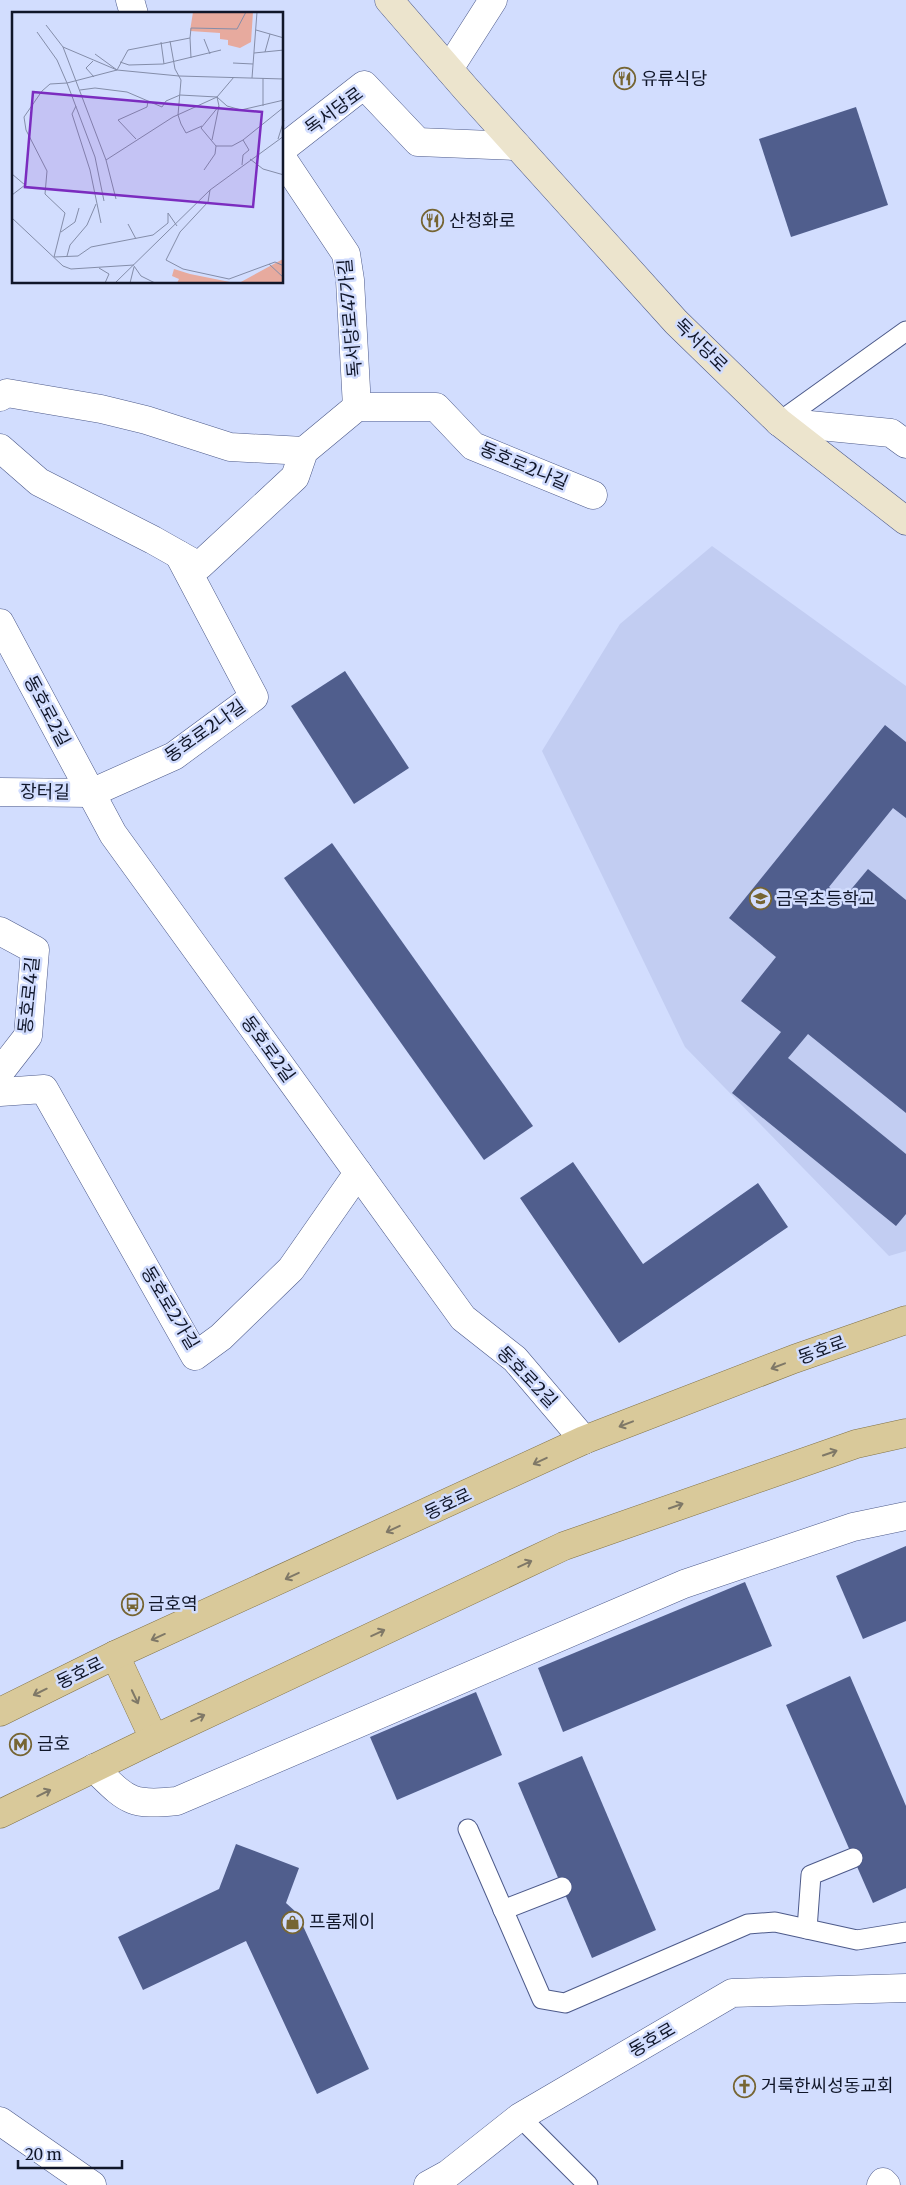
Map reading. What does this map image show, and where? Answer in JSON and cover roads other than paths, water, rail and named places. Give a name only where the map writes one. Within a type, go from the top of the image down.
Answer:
[{"type":"main road","name":"독서당로","points":[[389,0],[517,146],[676,322],[779,422],[906,521]]},
{"type":"main road","name":"동호로","points":[[0,1712],[116,1655],[584,1440],[794,1360],[906,1320]]},
{"type":"main road","points":[[0,1814],[154,1739],[564,1546],[856,1444],[906,1433]]},
{"type":"main road","points":[[116,1655],[154,1739]]},
{"type":"street","points":[[449,69],[493,0]]},
{"type":"street","name":"독서당로","points":[[284,148],[364,85],[418,142],[517,146]]},
{"type":"street","name":"독서당로47가길","points":[[284,161],[346,254],[350,280],[357,407]]},
{"type":"street","points":[[0,397],[7,393],[101,409],[146,420],[230,447],[304,450]]},
{"type":"street","points":[[0,448],[39,482],[199,566],[294,477],[304,450],[357,407]]},
{"type":"street","name":"동호로2나길","points":[[357,407],[436,407],[473,446],[593,495]]},
{"type":"street","points":[[779,422],[891,433],[906,444]]},
{"type":"street","name":"동호로2나길","points":[[91,793],[174,756],[254,696],[179,554]]},
{"type":"street","name":"동호로2길","points":[[0,623],[113,834],[463,1318],[515,1359],[584,1440]]},
{"type":"street","name":"장터길","points":[[0,792],[91,793]]},
{"type":"street","name":"동호로4길","points":[[0,931],[35,950],[28,1036],[0,1072]]},
{"type":"street","name":"동호로2가길","points":[[0,1092],[44,1090],[195,1356],[221,1337],[291,1269],[358,1174]]},
{"type":"street","points":[[94,1768],[128,1799],[148,1804],[177,1801],[684,1584],[853,1527],[906,1516]]},
{"type":"street","name":"동호로","points":[[428,2185],[448,2174],[520,2116],[732,1992],[906,1988]]},
{"type":"street","points":[[0,2121],[92,2185]]},
{"type":"street","points":[[881,2185],[883,2182],[886,2185]]},
{"type":"lane","points":[[779,422],[906,331]]},
{"type":"lane","points":[[468,1829],[542,1999],[564,2003],[748,1924],[775,1922],[857,1940],[906,1932]]},
{"type":"lane","points":[[807,1929],[811,1875],[853,1858]]},
{"type":"lane","points":[[503,1910],[562,1887]]},
{"type":"lane","points":[[520,2116],[588,2185]]},
{"type":"place","name":"유류식당","points":[[625,79]]},
{"type":"place","name":"산청화로","points":[[433,221]]},
{"type":"place","name":"금옥초등학교","points":[[760,899]]},
{"type":"place","name":"금호역","points":[[132,1604]]},
{"type":"place","name":"금호","points":[[21,1744]]},
{"type":"place","name":"프롬제이","points":[[293,1922]]},
{"type":"place","name":"거룩한씨성동교회","points":[[745,2086]]}]
